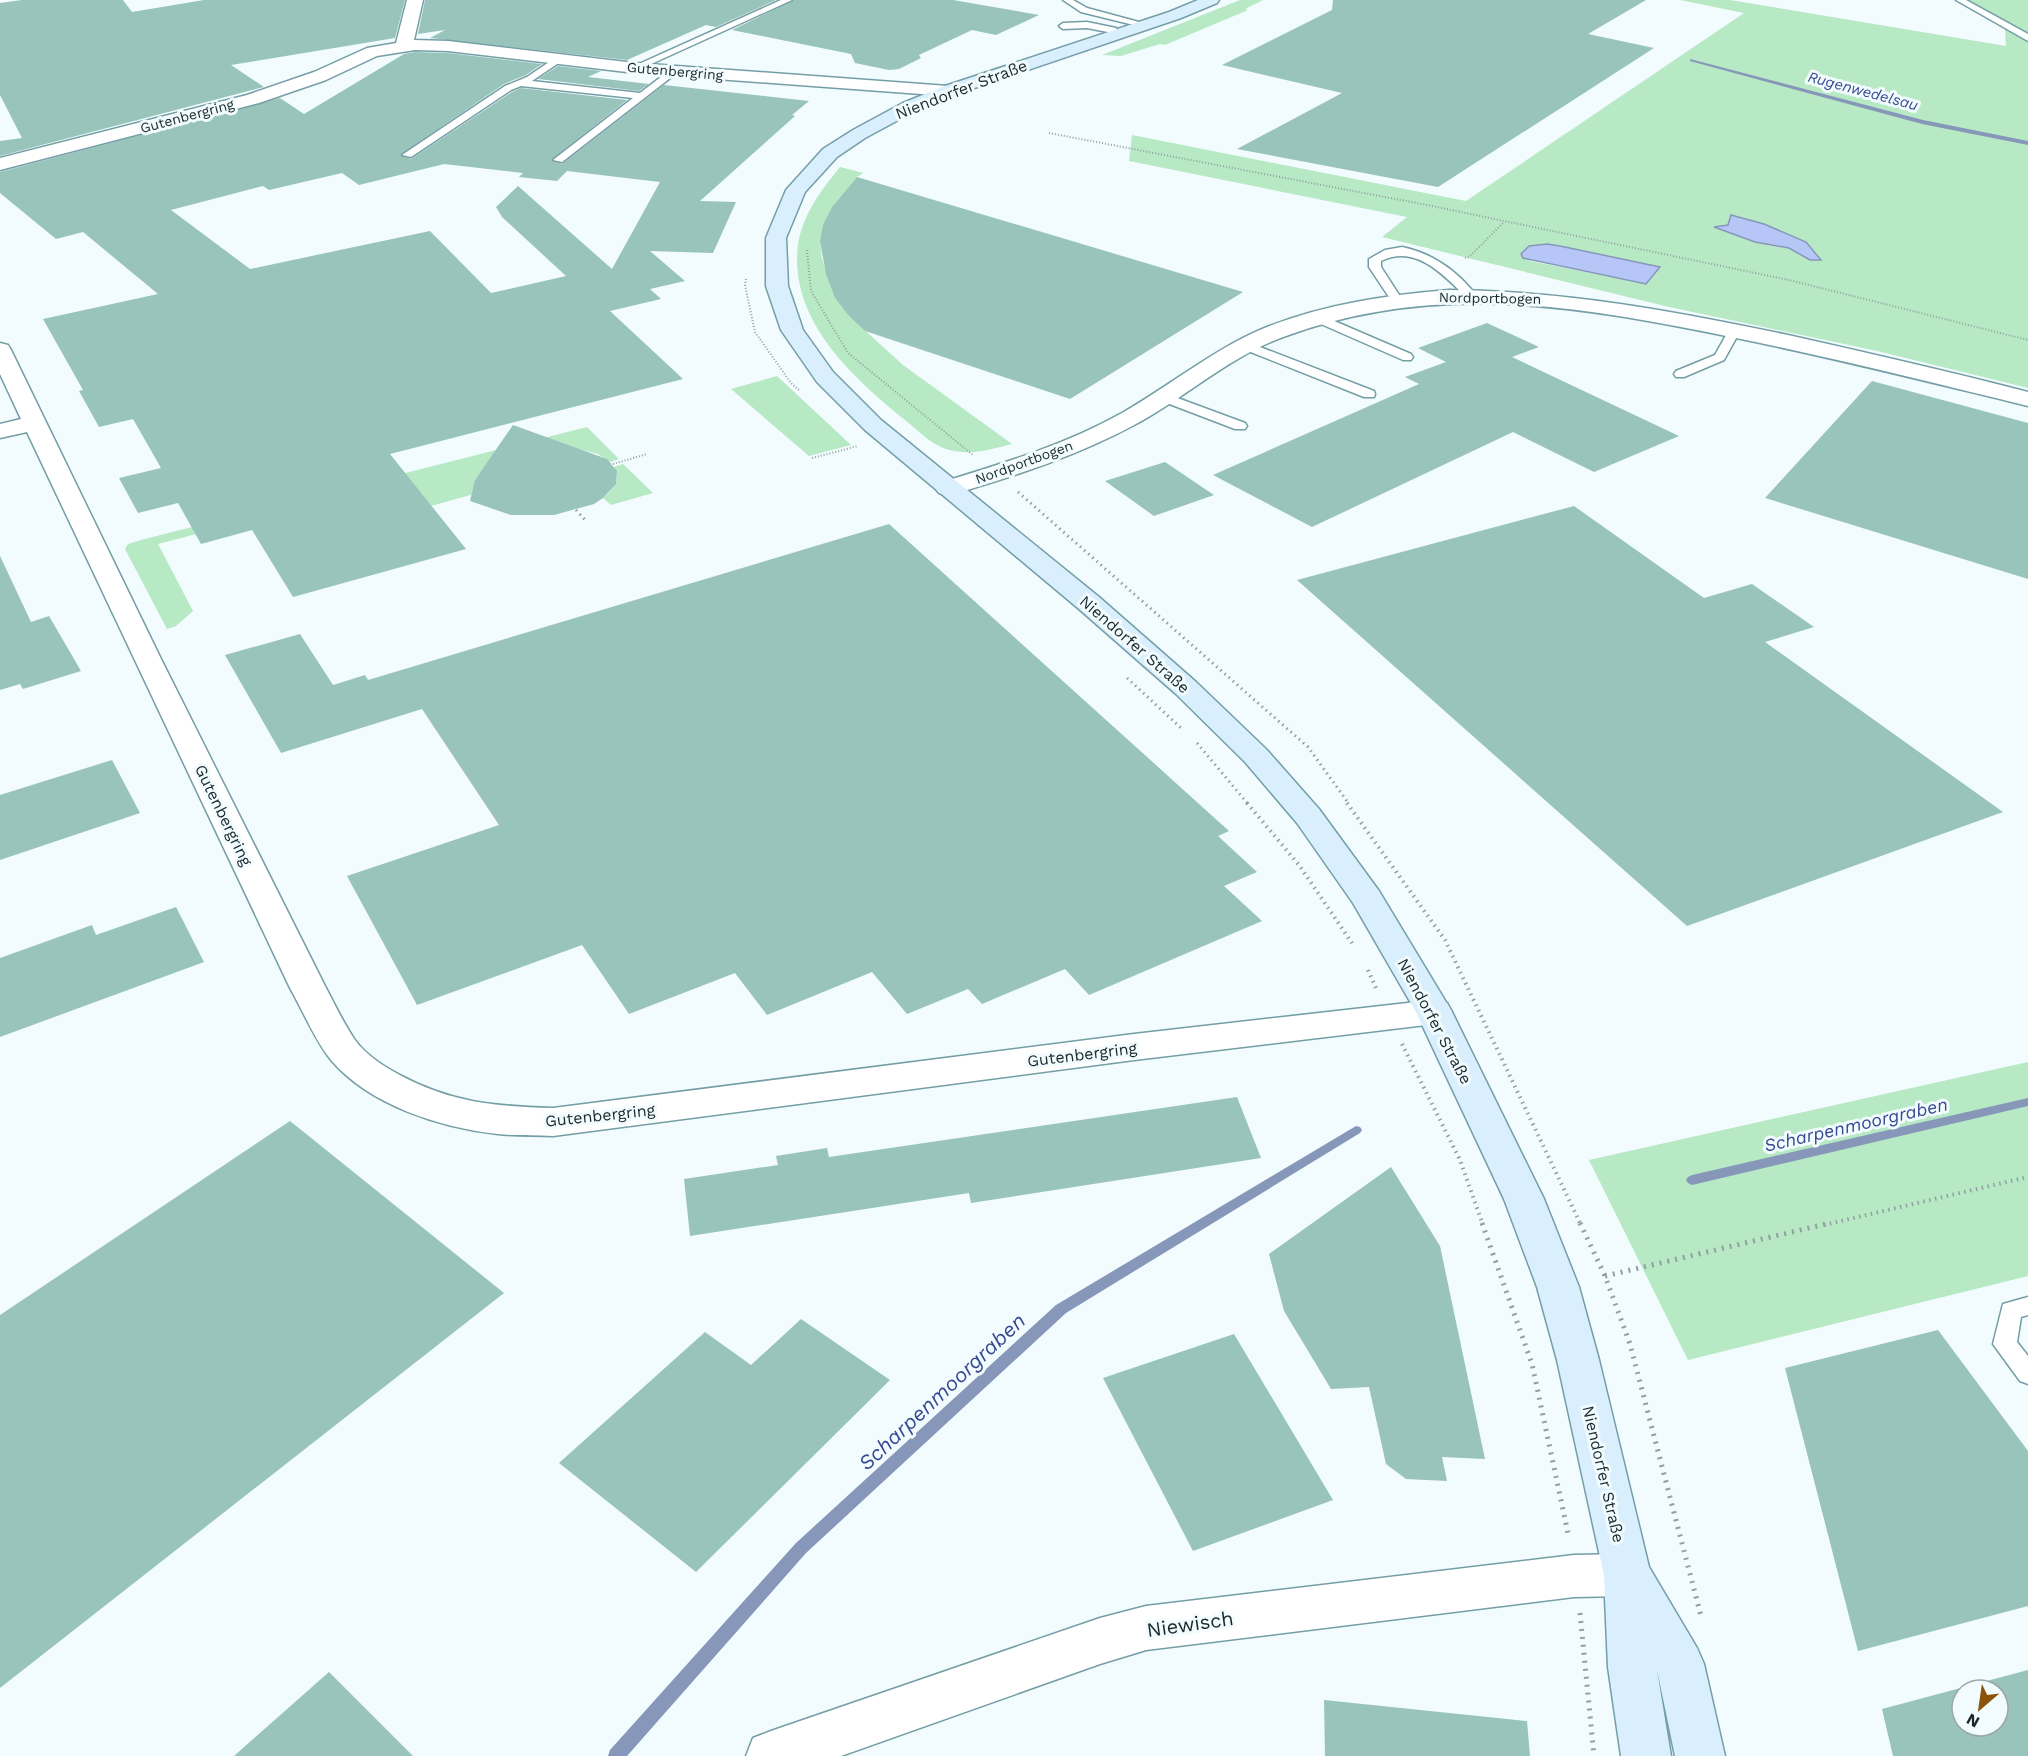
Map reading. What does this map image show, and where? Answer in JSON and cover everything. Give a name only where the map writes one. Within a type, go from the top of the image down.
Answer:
[{"type":"main road","name":"Niendorfer Straße","points":[[1211,0],[1146,25],[948,91],[882,121],[830,153],[796,190],[777,238],[777,286],[792,330],[825,377],[873,424],[1186,688],[1256,756],[1308,816],[1367,900],[1434,1012],[1524,1199],[1558,1287],[1578,1360],[1627,1575],[1632,1667],[1646,1756]]},
{"type":"main road","name":"Niendorfer Straße","points":[[1627,1575],[1680,1664],[1700,1756]]},
{"type":"street","points":[[404,46],[415,0]]},
{"type":"street","name":"Gutenbergring","points":[[0,164],[253,99],[320,76],[373,52],[404,46],[448,46],[673,72],[948,91]]},
{"type":"street","name":"Nordportbogen","points":[[948,488],[1018,467],[1127,420],[1247,346],[1274,332],[1344,310],[1397,301],[1470,295],[1569,301],[1621,308],[1734,331],[2028,399]]},
{"type":"street","name":"Gutenbergring","points":[[0,350],[308,988],[343,1050],[372,1076],[410,1097],[456,1113],[498,1120],[553,1122],[1134,1047],[1434,1012]]},
{"type":"street","points":[[0,431],[34,423]]},
{"type":"street","name":"Niewisch","points":[[771,1756],[1100,1641],[1146,1628],[1574,1576],[1627,1575]]},
{"type":"lane","points":[[635,68],[788,0]]},
{"type":"lane","points":[[1067,0],[1084,10],[1146,25]]},
{"type":"lane","points":[[1960,0],[2028,38]]},
{"type":"lane","points":[[1063,26],[1087,25],[1123,32]]},
{"type":"lane","points":[[407,155],[508,88],[530,79],[558,60]]},
{"type":"lane","points":[[558,160],[673,72]]},
{"type":"lane","points":[[520,83],[641,96]]},
{"type":"lane","points":[[1397,301],[1375,267],[1375,259],[1383,254],[1397,251],[1413,253],[1441,266],[1470,295]]},
{"type":"lane","points":[[1318,318],[1407,357]]},
{"type":"lane","points":[[1680,374],[1720,357],[1734,331]]},
{"type":"lane","points":[[1247,346],[1369,394]]},
{"type":"lane","points":[[1164,397],[1240,426]]},
{"type":"lane","points":[[2028,1306],[2011,1310],[2005,1344],[2028,1374]]},
{"type":"path","points":[[1049,133],[1789,280],[2028,340]]},
{"type":"path","points":[[1441,266],[1469,257],[1503,222]]},
{"type":"path","points":[[747,274],[745,285],[755,332],[799,391]]},
{"type":"path","points":[[812,458],[859,446],[850,438]]},
{"type":"path","points":[[613,464],[647,454]]},
{"type":"path","points":[[576,510],[587,522]]},
{"type":"path","points":[[1124,676],[1186,732]]},
{"type":"path","points":[[1194,740],[1299,865],[1358,951]]},
{"type":"path","points":[[1407,1054],[1460,1160],[1532,1365],[1568,1531]]},
{"type":"path","points":[[1605,1276],[2028,1177]]},
{"type":"path","points":[[1583,1635],[1594,1756]]},
{"type":"green space","points":[[1240,0],[1263,0],[1245,9],[1248,10],[1165,45],[1160,44],[1121,56],[1102,55]]},
{"type":"green space","points":[[1680,0],[1730,0],[2006,46],[2005,28],[2028,41],[2028,388],[1877,351],[1669,307],[1382,237],[1407,217],[1129,161],[1132,135],[1466,201],[1744,13]],"holes":[[[1731,215],[1820,260],[1810,259],[1789,248],[1771,246],[1716,227],[1728,225]],[[1547,244],[1560,246],[1660,268],[1646,284],[1530,261]]]},
{"type":"green space","points":[[1966,0],[2028,0],[2028,34]]},
{"type":"green space","points":[[840,167],[863,173],[832,207],[820,241],[822,258],[835,298],[848,315],[903,365],[1012,444],[987,450],[963,452],[935,444],[867,388],[849,370],[818,330],[807,308],[800,284],[798,246],[810,209]]},
{"type":"green space","points":[[777,376],[851,445],[809,456],[731,389]]},
{"type":"green space","points":[[587,427],[619,459],[610,462],[598,454],[575,448],[479,474],[475,480],[474,494],[431,506],[409,479],[158,544],[193,611],[176,626],[167,629],[125,549],[128,544],[141,540]]},
{"type":"green space","points":[[623,464],[653,493],[611,505],[603,498],[615,484],[617,476],[614,467]]},
{"type":"green space","points":[[2028,1062],[2028,1276],[1688,1360],[1589,1160]]},
{"type":"water","points":[[1731,215],[1764,224],[1806,242],[1821,260],[1810,260],[1789,248],[1755,242],[1714,227],[1728,225]]},
{"type":"water","points":[[1547,244],[1660,267],[1646,284],[1523,258],[1521,254],[1529,246]]},
{"type":"building","points":[[22,0],[123,0],[132,12],[204,0],[405,0],[395,38],[231,65],[264,87],[0,156],[0,141],[22,138],[0,95],[0,3]]},
{"type":"building","points":[[425,0],[776,0],[716,27],[706,25],[627,60],[430,38],[445,30],[418,34]]},
{"type":"building","points":[[794,0],[953,0],[1039,15],[996,35],[972,30],[919,55],[921,58],[899,69],[889,70],[855,63],[851,54],[732,30]]},
{"type":"building","points":[[1333,0],[1646,0],[1588,34],[1654,48],[1438,187],[1237,149],[1342,93],[1222,65],[1332,10]]},
{"type":"building","points":[[448,53],[542,64],[526,75],[504,84],[400,155],[411,159],[521,88],[627,100],[551,160],[562,164],[664,85],[809,101],[700,201],[736,202],[713,253],[650,251],[685,281],[650,289],[661,299],[610,311],[683,379],[390,454],[466,549],[293,597],[252,530],[201,544],[178,503],[138,513],[119,478],[161,468],[133,419],[99,427],[79,391],[83,390],[43,319],[158,294],[83,232],[56,239],[0,193],[0,172],[280,98],[304,114],[404,54]],"holes":[[[444,164],[523,173],[519,177],[557,181],[567,171],[660,182],[612,269],[518,186],[496,207],[502,217],[566,276],[491,293],[430,231],[250,269],[171,210],[263,186],[269,190],[342,173],[359,185]]]},
{"type":"building","points":[[558,66],[601,71],[588,77],[649,84],[639,91],[538,79]]},
{"type":"building","points":[[857,177],[1243,292],[1070,399],[865,331],[848,315],[835,298],[826,274],[820,241],[823,225],[832,207]]},
{"type":"building","points":[[1487,323],[1539,347],[1512,357],[1679,436],[1594,472],[1513,432],[1312,527],[1213,475],[1419,384],[1405,377],[1446,362],[1418,348]]},
{"type":"building","points":[[1872,381],[2028,423],[2028,579],[1765,498]]},
{"type":"building","points":[[513,425],[607,459],[617,471],[616,484],[594,504],[554,515],[511,515],[470,501],[475,480]]},
{"type":"building","points":[[1165,462],[1214,495],[1154,516],[1105,481]]},
{"type":"building","points":[[1574,506],[1704,598],[1752,584],[1814,627],[1765,642],[2003,812],[1687,926],[1297,580]]},
{"type":"building","points":[[889,524],[1229,831],[1218,836],[1257,872],[1224,886],[1262,921],[1089,995],[1065,969],[982,1004],[968,989],[907,1014],[872,972],[767,1015],[735,973],[629,1014],[582,945],[417,1005],[347,876],[499,825],[422,709],[281,753],[225,655],[300,634],[333,685],[365,675],[368,680]]},
{"type":"building","points":[[0,556],[31,622],[49,616],[81,671],[23,689],[20,684],[0,690]]},
{"type":"building","points":[[112,760],[140,813],[0,860],[0,795]]},
{"type":"building","points":[[176,907],[204,962],[0,1037],[0,958],[92,925],[96,935]]},
{"type":"building","points":[[1237,1097],[1261,1158],[971,1203],[969,1193],[690,1236],[684,1179],[778,1165],[776,1156],[827,1148],[829,1157]]},
{"type":"building","points":[[290,1121],[504,1293],[0,1688],[0,1315]]},
{"type":"building","points":[[1391,1167],[1440,1246],[1485,1459],[1442,1457],[1447,1481],[1406,1479],[1386,1464],[1369,1387],[1331,1389],[1284,1311],[1269,1254]]},
{"type":"building","points":[[801,1319],[890,1380],[696,1572],[559,1463],[705,1332],[751,1365]]},
{"type":"building","points":[[1938,1330],[2028,1451],[2028,1606],[1858,1651],[1785,1368]]},
{"type":"building","points":[[1234,1334],[1333,1500],[1193,1551],[1103,1378]]},
{"type":"building","points":[[2028,1670],[2028,1756],[1893,1756],[1882,1709],[1950,1691],[1950,1738],[2010,1738],[2010,1678],[1998,1678]]},
{"type":"building","points":[[329,1672],[413,1756],[234,1756]]},
{"type":"building","points":[[1324,1700],[1527,1721],[1530,1756],[1325,1756]]},
{"type":"waterway","name":"Rugenwedelsau","points":[[1692,60],[1922,122],[2028,143]]},
{"type":"waterway","name":"Scharpenmoorgraben","points":[[1692,1180],[2028,1102]]},
{"type":"waterway","name":"Scharpenmoorgraben","points":[[616,1756],[801,1548],[1061,1309],[1356,1130]]}]
